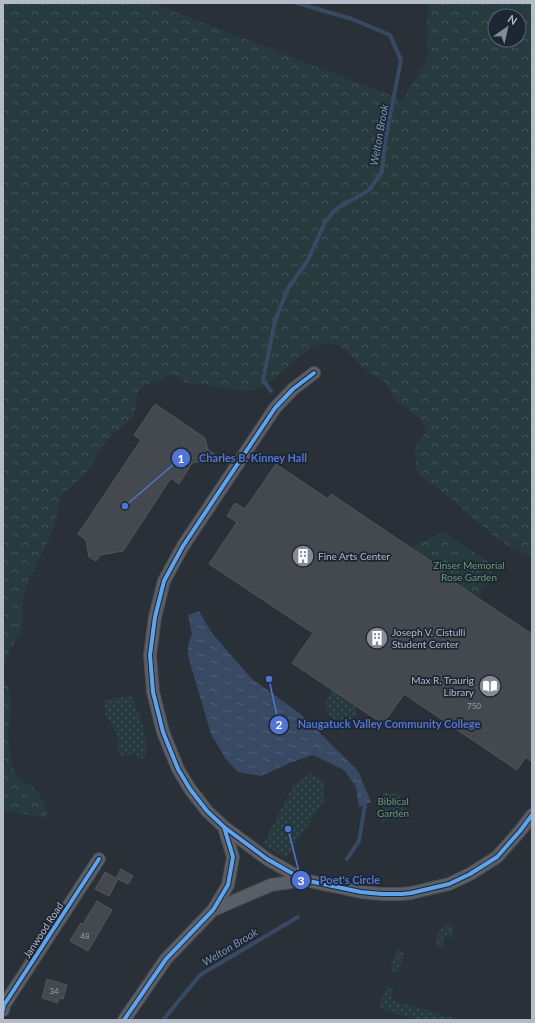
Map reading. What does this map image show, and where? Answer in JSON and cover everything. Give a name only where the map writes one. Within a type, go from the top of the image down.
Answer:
[{"type":"street","points":[[314,373],[293,389],[276,408],[183,546],[164,581],[155,617],[150,654],[153,692],[163,732],[178,769],[190,789],[208,811],[224,827],[267,859],[304,880],[361,892],[402,894],[449,884],[470,874],[497,857],[532,815]]},
{"type":"street","points":[[124,1020],[166,959],[213,910],[228,885],[233,857],[224,827]]},
{"type":"street","name":"Janwood Road","points":[[3,1007],[99,859]]},
{"type":"street","points":[[213,910],[271,886],[304,880]]},
{"type":"green space","points":[[3,3],[152,3],[403,100],[428,58],[427,15],[430,3],[532,3],[532,557],[513,549],[491,534],[450,498],[421,476],[416,469],[415,451],[416,446],[426,432],[421,421],[414,413],[395,400],[386,384],[366,370],[340,347],[326,344],[316,346],[296,359],[268,383],[259,388],[247,391],[208,385],[190,384],[171,374],[161,380],[141,388],[136,397],[134,416],[109,438],[86,473],[60,497],[56,519],[50,538],[29,579],[23,597],[22,625],[20,634],[10,649],[4,666],[3,675]]},
{"type":"green space","name":"Zinser Memorial Rose Garden","points":[[444,532],[490,563],[492,568],[491,577],[477,598],[442,574],[444,570],[411,547]]},
{"type":"green space","points":[[3,675],[10,693],[11,703],[8,740],[12,766],[18,777],[34,788],[45,803],[47,813],[46,817],[3,811]]},
{"type":"green space","points":[[331,691],[356,707],[356,714],[343,733],[335,727],[325,705]]},
{"type":"green space","points":[[131,696],[143,727],[146,744],[144,758],[138,759],[135,753],[121,757],[117,749],[119,738],[106,715],[104,700]]},
{"type":"green space","points":[[311,773],[325,782],[323,794],[325,799],[286,858],[263,844],[295,783]]},
{"type":"green space","name":"Biblical Garden","points":[[383,793],[400,794],[407,815],[381,822]]},
{"type":"green space","points":[[449,925],[454,927],[452,938],[446,936],[443,946],[436,946],[435,943],[439,931],[443,927]]},
{"type":"green space","points":[[399,950],[404,953],[399,972],[396,974],[390,971],[396,951]]},
{"type":"green space","points":[[387,986],[393,989],[391,1000],[460,1020],[420,1020],[381,1009],[380,1006],[385,988]]},
{"type":"water","points":[[199,611],[212,633],[251,678],[302,715],[358,771],[371,802],[359,807],[356,787],[344,770],[313,755],[292,762],[261,776],[238,772],[225,758],[211,734],[188,656],[188,645],[192,634],[188,615]]},
{"type":"building","points":[[155,404],[205,438],[208,450],[219,457],[192,463],[179,484],[171,478],[123,551],[100,555],[96,561],[89,557],[86,540],[78,534],[141,440],[134,435]]},
{"type":"building","points":[[276,464],[328,499],[331,494],[444,570],[442,574],[532,634],[532,762],[526,757],[517,770],[404,694],[383,724],[292,663],[313,633],[209,564],[237,522],[227,516],[235,503],[245,509]]},
{"type":"building","points":[[121,869],[133,876],[128,884],[118,879],[109,896],[95,889],[105,872],[116,878]]},
{"type":"building","points":[[97,901],[112,910],[88,951],[70,941],[81,923],[83,924]]},
{"type":"building","points":[[47,979],[67,985],[63,999],[59,998],[58,1003],[42,998]]},
{"type":"waterway","name":"Welton Brook","points":[[271,391],[263,380],[275,321],[288,288],[308,260],[325,222],[336,209],[369,190],[382,172],[385,142],[401,60],[390,35],[352,19],[297,3]]},
{"type":"waterway","name":"Welton Brook","points":[[347,859],[359,841],[365,804]]},
{"type":"waterway","name":"Welton Brook","points":[[163,1020],[200,975],[298,917]]},
{"type":"cycle path","points":[[314,373],[293,389],[275,408],[183,546],[164,581],[155,617],[150,655],[153,692],[163,732],[178,769],[190,789],[207,811],[224,827],[267,859],[304,880],[361,892],[402,894],[449,884],[470,874],[497,857],[532,815]]},
{"type":"cycle path","points":[[124,1020],[166,959],[213,910],[228,885],[233,857],[224,827]]},
{"type":"cycle path","points":[[3,1010],[4,1005],[99,859]]},
{"type":"place","name":"Charles B. Kinney Hall","points":[[125,506]]},
{"type":"place","name":"Fine Arts Center","points":[[303,556]]},
{"type":"place","name":"Joseph V. Cistulli Student Center","points":[[377,638]]},
{"type":"place","name":"Naugatuck Valley Community College","points":[[269,679]]},
{"type":"place","name":"Max R. Traurig Library","points":[[490,686]]},
{"type":"place","name":"Poet's Circle","points":[[288,829]]}]
